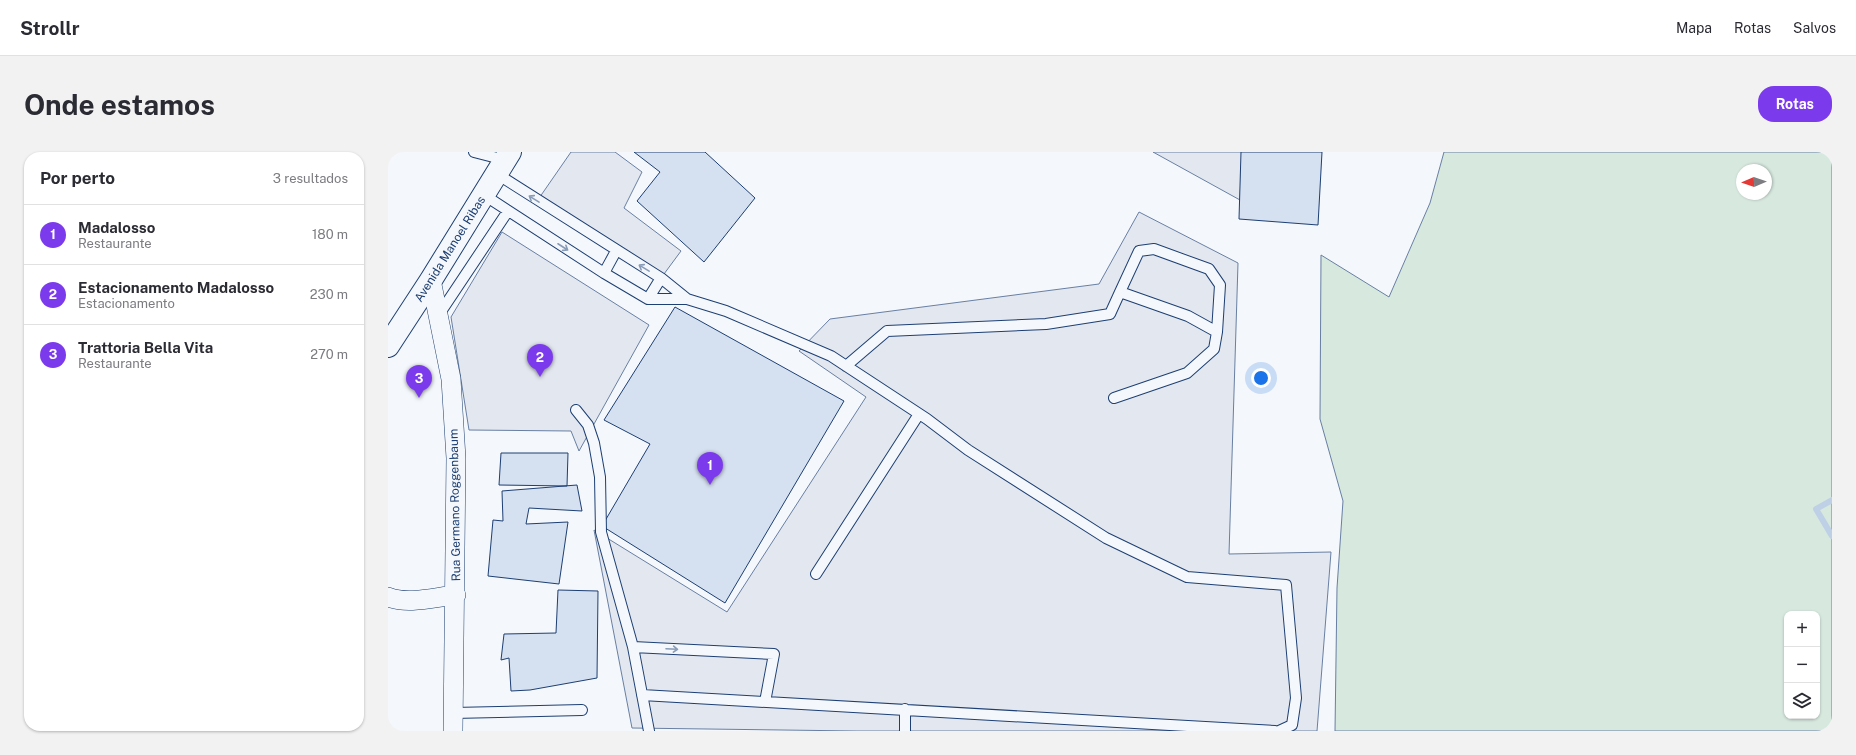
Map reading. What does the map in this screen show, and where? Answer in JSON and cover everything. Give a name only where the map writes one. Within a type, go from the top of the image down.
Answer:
[{"type":"main road","name":"Avenida Manoel Ribas","points":[[388,346],[504,162]]},
{"type":"street","name":"Rua Germano Roggenbaum","points":[[431,280],[451,379],[456,450],[456,595],[453,722]]},
{"type":"street","points":[[388,597],[394,600],[414,600],[456,595]]},
{"type":"lane","points":[[474,152],[504,162],[616,251],[661,278],[687,299]]},
{"type":"lane","points":[[484,195],[604,273],[648,299],[687,299],[726,311],[831,356],[919,414],[968,450],[1106,538],[1187,577],[1286,585],[1296,698],[1292,725],[1279,731]]},
{"type":"lane","points":[[438,316],[508,211]]},
{"type":"lane","points":[[846,366],[887,331],[1046,324],[1110,314],[1139,251],[1154,249],[1191,261],[1209,269],[1220,285],[1218,332],[1214,349],[1186,373],[1114,398]]},
{"type":"lane","points":[[604,273],[616,251]]},
{"type":"lane","points":[[648,299],[661,278]]},
{"type":"lane","points":[[1120,292],[1188,316],[1218,332]]},
{"type":"lane","points":[[576,410],[588,425],[594,443],[600,478],[601,532],[633,647],[649,731]]},
{"type":"lane","points":[[816,574],[919,414]]},
{"type":"lane","points":[[633,647],[774,654],[765,702]]},
{"type":"lane","points":[[642,695],[1274,731]]},
{"type":"lane","points":[[905,709],[905,731]]},
{"type":"lane","points":[[453,722],[582,710]]},
{"type":"shaded area","points":[[571,152],[615,152],[642,172],[624,208],[681,251],[664,274],[633,262],[535,204]]},
{"type":"shaded area","points":[[1153,152],[1242,152],[1240,200]]},
{"type":"shaded area","points":[[1444,152],[1832,152],[1832,731],[1335,731],[1337,588],[1343,501],[1320,419],[1321,255],[1389,297],[1430,203]]},
{"type":"shaded area","points":[[1139,212],[1238,263],[1229,554],[1331,552],[1317,731],[857,731],[632,728],[594,530],[727,612],[866,397],[799,351],[830,319],[1099,284]]},
{"type":"shaded area","points":[[502,232],[649,325],[579,451],[571,431],[469,430],[451,317]]},
{"type":"building","points":[[634,152],[705,152],[755,198],[704,262],[637,201],[660,172]]},
{"type":"building","points":[[1241,152],[1322,152],[1318,225],[1239,219]]},
{"type":"building","points":[[675,307],[844,401],[725,603],[602,526],[650,444],[604,420]]},
{"type":"building","points":[[501,453],[568,453],[567,486],[499,485]]},
{"type":"building","points":[[577,485],[582,511],[529,508],[526,524],[568,522],[559,584],[488,576],[493,520],[503,521],[502,491]]},
{"type":"building","points":[[558,590],[598,591],[597,678],[530,690],[511,691],[509,658],[501,660],[504,634],[556,633]]},
{"type":"waterway","points":[[1832,500],[1816,509],[1832,536]]},
{"type":"place","name":"Estacionamento Madalosso","points":[[540,377]]},
{"type":"place","name":"Trattoria Bella Vita","points":[[419,398]]},
{"type":"place","name":"Madalosso","points":[[710,485]]}]
